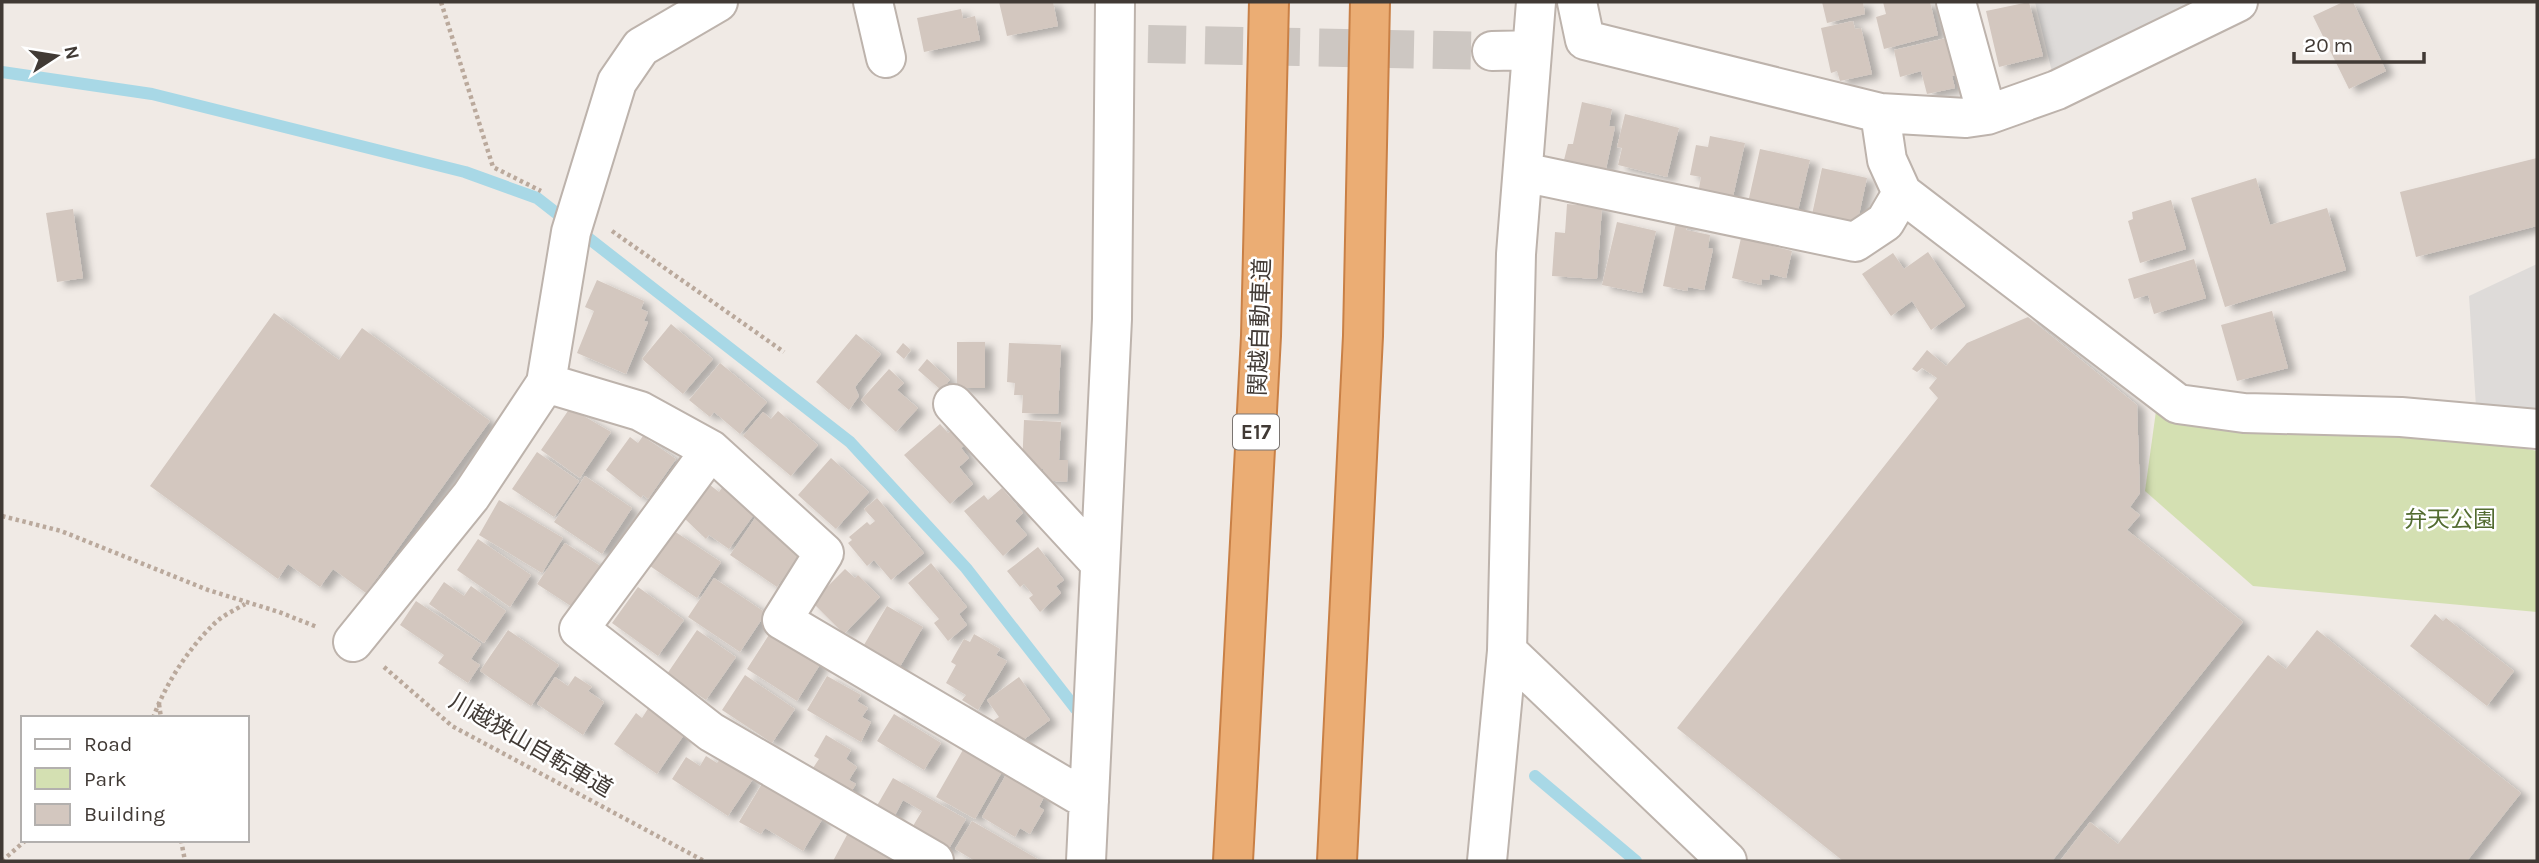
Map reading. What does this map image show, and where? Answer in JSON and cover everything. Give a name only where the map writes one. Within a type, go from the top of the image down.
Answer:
[{"type":"highway","name":"関越自動車道","points":[[1233,861],[1261,336],[1269,2]]},
{"type":"highway","points":[[1337,861],[1363,336],[1370,2]]},
{"type":"street","points":[[353,642],[471,496],[546,383],[574,219],[617,82],[641,47],[718,2]]},
{"type":"street","points":[[873,2],[886,58]]},
{"type":"street","points":[[1086,861],[1098,561],[1131,43],[1115,2]]},
{"type":"street","points":[[1487,861],[1507,651],[1516,254],[1536,2]]},
{"type":"street","points":[[1577,2],[1585,40],[1880,113],[1931,118],[1987,115],[2057,90],[2238,2]]},
{"type":"street","points":[[1956,2],[1987,115]]},
{"type":"street","points":[[1492,51],[1532,50]]},
{"type":"street","points":[[1880,113],[1887,160],[1902,193],[2178,404],[2244,413],[2401,416],[2537,429]]},
{"type":"street","points":[[1523,172],[1855,242],[1885,222],[1902,193]]},
{"type":"street","points":[[546,383],[640,411],[711,450],[824,553],[782,620],[1090,800]]},
{"type":"street","points":[[953,404],[1098,561]]},
{"type":"street","points":[[711,450],[579,629],[711,732],[934,861]]},
{"type":"street","points":[[1507,651],[1727,861]]},
{"type":"path","points":[[2,516],[61,531],[97,548],[246,603]]},
{"type":"path","name":"川越狭山自転車道","points":[[246,603],[279,612],[353,642],[452,726],[704,861]]},
{"type":"path","points":[[154,716],[191,651],[214,622],[246,603]]},
{"type":"path","points":[[159,703],[161,716]]},
{"type":"path","points":[[2,861],[24,842]]},
{"type":"path","points":[[181,842],[185,861]]},
{"type":"green space","name":"弁天公園","points":[[2156,411],[2459,434],[2537,451],[2537,612],[2253,586],[2145,491]]},
{"type":"shaded area","points":[[2035,2],[2199,2],[2052,72]]},
{"type":"shaded area","points":[[2537,264],[2537,420],[2476,407],[2469,296]]},
{"type":"building","points":[[999,2],[1053,2],[1058,26],[1007,36]]},
{"type":"building","points":[[1822,2],[1863,2],[1865,14],[1827,23]]},
{"type":"building","points":[[1883,2],[1930,2],[1938,35],[1884,49],[1876,17],[1886,14]]},
{"type":"building","points":[[2029,2],[2043,56],[1999,67],[1986,11]]},
{"type":"building","points":[[2343,2],[2353,2],[2386,71],[2349,89],[2313,16]]},
{"type":"building","points":[[961,9],[963,19],[975,16],[980,40],[924,52],[917,18]]},
{"type":"building","points":[[1853,21],[1855,29],[1861,28],[1872,74],[1840,81],[1837,71],[1831,73],[1821,28]]},
{"type":"building","points":[[1951,37],[1959,74],[1952,76],[1955,88],[1927,94],[1921,71],[1900,77],[1894,50]]},
{"type":"building","points":[[1582,102],[1612,109],[1609,126],[1615,127],[1606,169],[1564,160],[1568,144],[1573,144]]},
{"type":"building","points":[[1625,114],[1679,128],[1667,177],[1618,165],[1622,148],[1617,147]]},
{"type":"building","points":[[1710,136],[1745,143],[1732,201],[1698,194],[1701,177],[1690,175],[1696,145],[1708,147]]},
{"type":"building","points":[[1760,149],[1810,160],[1796,219],[1747,207]]},
{"type":"building","points":[[2537,158],[2537,226],[2416,257],[2400,192]]},
{"type":"building","points":[[1822,168],[1867,178],[1856,229],[1811,219]]},
{"type":"building","points":[[2256,178],[2270,225],[2327,208],[2346,270],[2225,307],[2191,198]]},
{"type":"building","points":[[2171,200],[2186,249],[2140,263],[2128,221],[2133,219],[2132,212]]},
{"type":"building","points":[[1567,204],[1602,207],[1597,279],[1552,276],[1555,232],[1565,233]]},
{"type":"building","points":[[73,209],[83,278],[57,282],[46,213]]},
{"type":"building","points":[[1617,222],[1656,231],[1642,293],[1602,285]]},
{"type":"building","points":[[1676,223],[1688,225],[1686,230],[1710,235],[1708,248],[1713,249],[1704,290],[1688,287],[1687,291],[1663,286]]},
{"type":"building","points":[[1741,238],[1792,251],[1786,278],[1770,274],[1769,280],[1762,279],[1761,285],[1732,278]]},
{"type":"building","points":[[1928,252],[1965,306],[1931,330],[1912,301],[1891,316],[1862,274],[1893,253],[1904,269]]},
{"type":"building","points":[[2194,259],[2206,298],[2154,314],[2148,295],[2134,299],[2128,279]]},
{"type":"building","points":[[597,280],[644,301],[641,309],[648,312],[644,321],[648,322],[626,374],[577,353],[594,311],[585,307]]},
{"type":"building","points":[[2272,311],[2288,368],[2237,381],[2221,325]]},
{"type":"building","points":[[274,313],[339,360],[362,328],[490,421],[366,593],[333,569],[320,587],[288,564],[278,579],[150,486]]},
{"type":"building","points":[[2028,317],[2137,405],[2140,493],[2130,507],[2140,515],[2127,530],[2243,622],[2052,861],[1843,861],[1677,728],[1938,398],[1929,388],[1937,378],[1922,368],[1917,372],[1912,369],[1927,350],[1946,366],[1967,343]]},
{"type":"building","points":[[671,324],[713,359],[683,394],[642,359]]},
{"type":"building","points":[[856,334],[881,354],[855,387],[859,396],[849,410],[816,382]]},
{"type":"building","points":[[957,342],[985,342],[985,388],[957,388]]},
{"type":"building","points":[[903,343],[911,350],[904,359],[896,352]]},
{"type":"building","points":[[1009,343],[1061,345],[1058,414],[1022,413],[1023,395],[1014,395],[1015,383],[1007,382]]},
{"type":"building","points":[[927,359],[950,380],[941,390],[918,370]]},
{"type":"building","points":[[720,363],[767,402],[740,434],[714,412],[710,417],[689,400]]},
{"type":"building","points":[[889,369],[904,383],[897,390],[918,408],[896,432],[861,400]]},
{"type":"building","points":[[570,408],[611,432],[580,478],[541,450]]},
{"type":"building","points":[[778,411],[818,445],[791,476],[743,436],[763,412],[771,419]]},
{"type":"building","points":[[1024,420],[1061,422],[1059,460],[1068,460],[1067,482],[1043,480],[1043,469],[1022,468]]},
{"type":"building","points":[[940,424],[948,433],[953,429],[966,444],[961,448],[969,458],[959,467],[973,484],[950,504],[904,455]]},
{"type":"building","points":[[643,436],[676,459],[648,499],[643,495],[641,498],[606,470],[630,437],[638,443]]},
{"type":"building","points":[[537,452],[579,481],[554,517],[512,489]]},
{"type":"building","points":[[831,458],[869,492],[836,529],[798,495]]},
{"type":"building","points":[[585,476],[632,508],[602,554],[554,522]]},
{"type":"building","points":[[710,485],[719,492],[724,485],[758,509],[729,549],[709,535],[706,539],[685,519]]},
{"type":"building","points":[[1002,488],[1023,513],[1015,521],[1027,535],[1003,556],[964,511],[984,495],[988,500]]},
{"type":"building","points":[[877,498],[924,553],[891,580],[874,560],[867,566],[848,543],[852,540],[849,537],[867,522],[870,525],[875,521],[864,509]]},
{"type":"building","points":[[499,500],[563,538],[542,573],[479,535]]},
{"type":"building","points":[[755,518],[802,551],[777,587],[730,555]]},
{"type":"building","points":[[674,531],[721,562],[697,598],[650,566]]},
{"type":"building","points":[[478,539],[531,575],[510,607],[457,570]]},
{"type":"building","points":[[565,543],[608,571],[577,610],[537,584]]},
{"type":"building","points":[[1038,547],[1064,580],[1056,586],[1061,593],[1040,612],[1029,598],[1033,595],[1024,584],[1020,587],[1007,571]]},
{"type":"building","points":[[931,563],[967,607],[959,614],[967,625],[948,641],[934,623],[939,619],[908,583]]},
{"type":"building","points":[[845,569],[855,578],[858,575],[880,597],[844,634],[812,602]]},
{"type":"building","points":[[714,578],[766,613],[740,652],[688,617]]},
{"type":"building","points":[[444,582],[464,596],[471,586],[506,611],[484,643],[429,604]]},
{"type":"building","points":[[638,587],[684,620],[658,656],[612,623]]},
{"type":"building","points":[[416,601],[481,644],[471,659],[480,665],[468,683],[438,663],[444,655],[400,625]]},
{"type":"building","points":[[887,606],[923,627],[898,670],[861,650]]},
{"type":"building","points":[[2435,614],[2443,621],[2446,618],[2514,671],[2487,706],[2410,646]]},
{"type":"building","points":[[508,630],[559,665],[531,706],[480,671]]},
{"type":"building","points":[[697,630],[736,657],[706,700],[667,674]]},
{"type":"building","points":[[772,630],[821,663],[797,701],[747,669]]},
{"type":"building","points":[[2317,630],[2521,793],[2467,861],[2060,861],[2090,822],[2118,844],[2268,655],[2286,669]]},
{"type":"building","points":[[974,634],[1000,649],[996,655],[1007,661],[978,710],[962,700],[966,695],[946,683],[956,665],[951,662],[964,639],[970,642]]},
{"type":"building","points":[[745,675],[795,709],[772,743],[722,710]]},
{"type":"building","points":[[575,676],[592,687],[588,691],[604,702],[583,735],[537,704],[555,677],[568,686]]},
{"type":"building","points":[[827,676],[861,695],[857,701],[868,708],[862,717],[871,722],[861,742],[807,710]]},
{"type":"building","points":[[1019,677],[1050,720],[1019,743],[1009,729],[1003,732],[994,720],[999,717],[987,700]]},
{"type":"building","points":[[649,707],[686,732],[657,774],[614,744],[636,713],[642,718]]},
{"type":"building","points":[[894,714],[941,743],[924,770],[877,741]]},
{"type":"building","points":[[826,735],[851,750],[846,759],[857,767],[849,780],[856,784],[848,797],[809,774],[819,759],[814,756]]},
{"type":"building","points":[[964,748],[1003,770],[975,819],[936,797]]},
{"type":"building","points":[[706,756],[717,763],[721,758],[753,779],[728,816],[672,779],[686,757],[700,766]]},
{"type":"building","points":[[1007,773],[1045,795],[1039,807],[1044,810],[1030,834],[1020,828],[1015,837],[982,817]]},
{"type":"building","points":[[893,778],[966,819],[947,852],[910,831],[922,811],[903,800],[893,819],[875,809]]},
{"type":"building","points":[[763,782],[823,818],[803,851],[765,828],[761,834],[739,822]]},
{"type":"building","points":[[972,821],[1041,861],[975,861],[955,849]]},
{"type":"building","points":[[848,833],[899,861],[833,861]]},
{"type":"waterway","points":[[2,72],[152,94],[465,172],[537,198],[850,442],[966,568],[1076,709]]},
{"type":"waterway","points":[[1535,776],[1636,861]]},
{"type":"tunnel","points":[[1148,44],[1492,51]]}]
